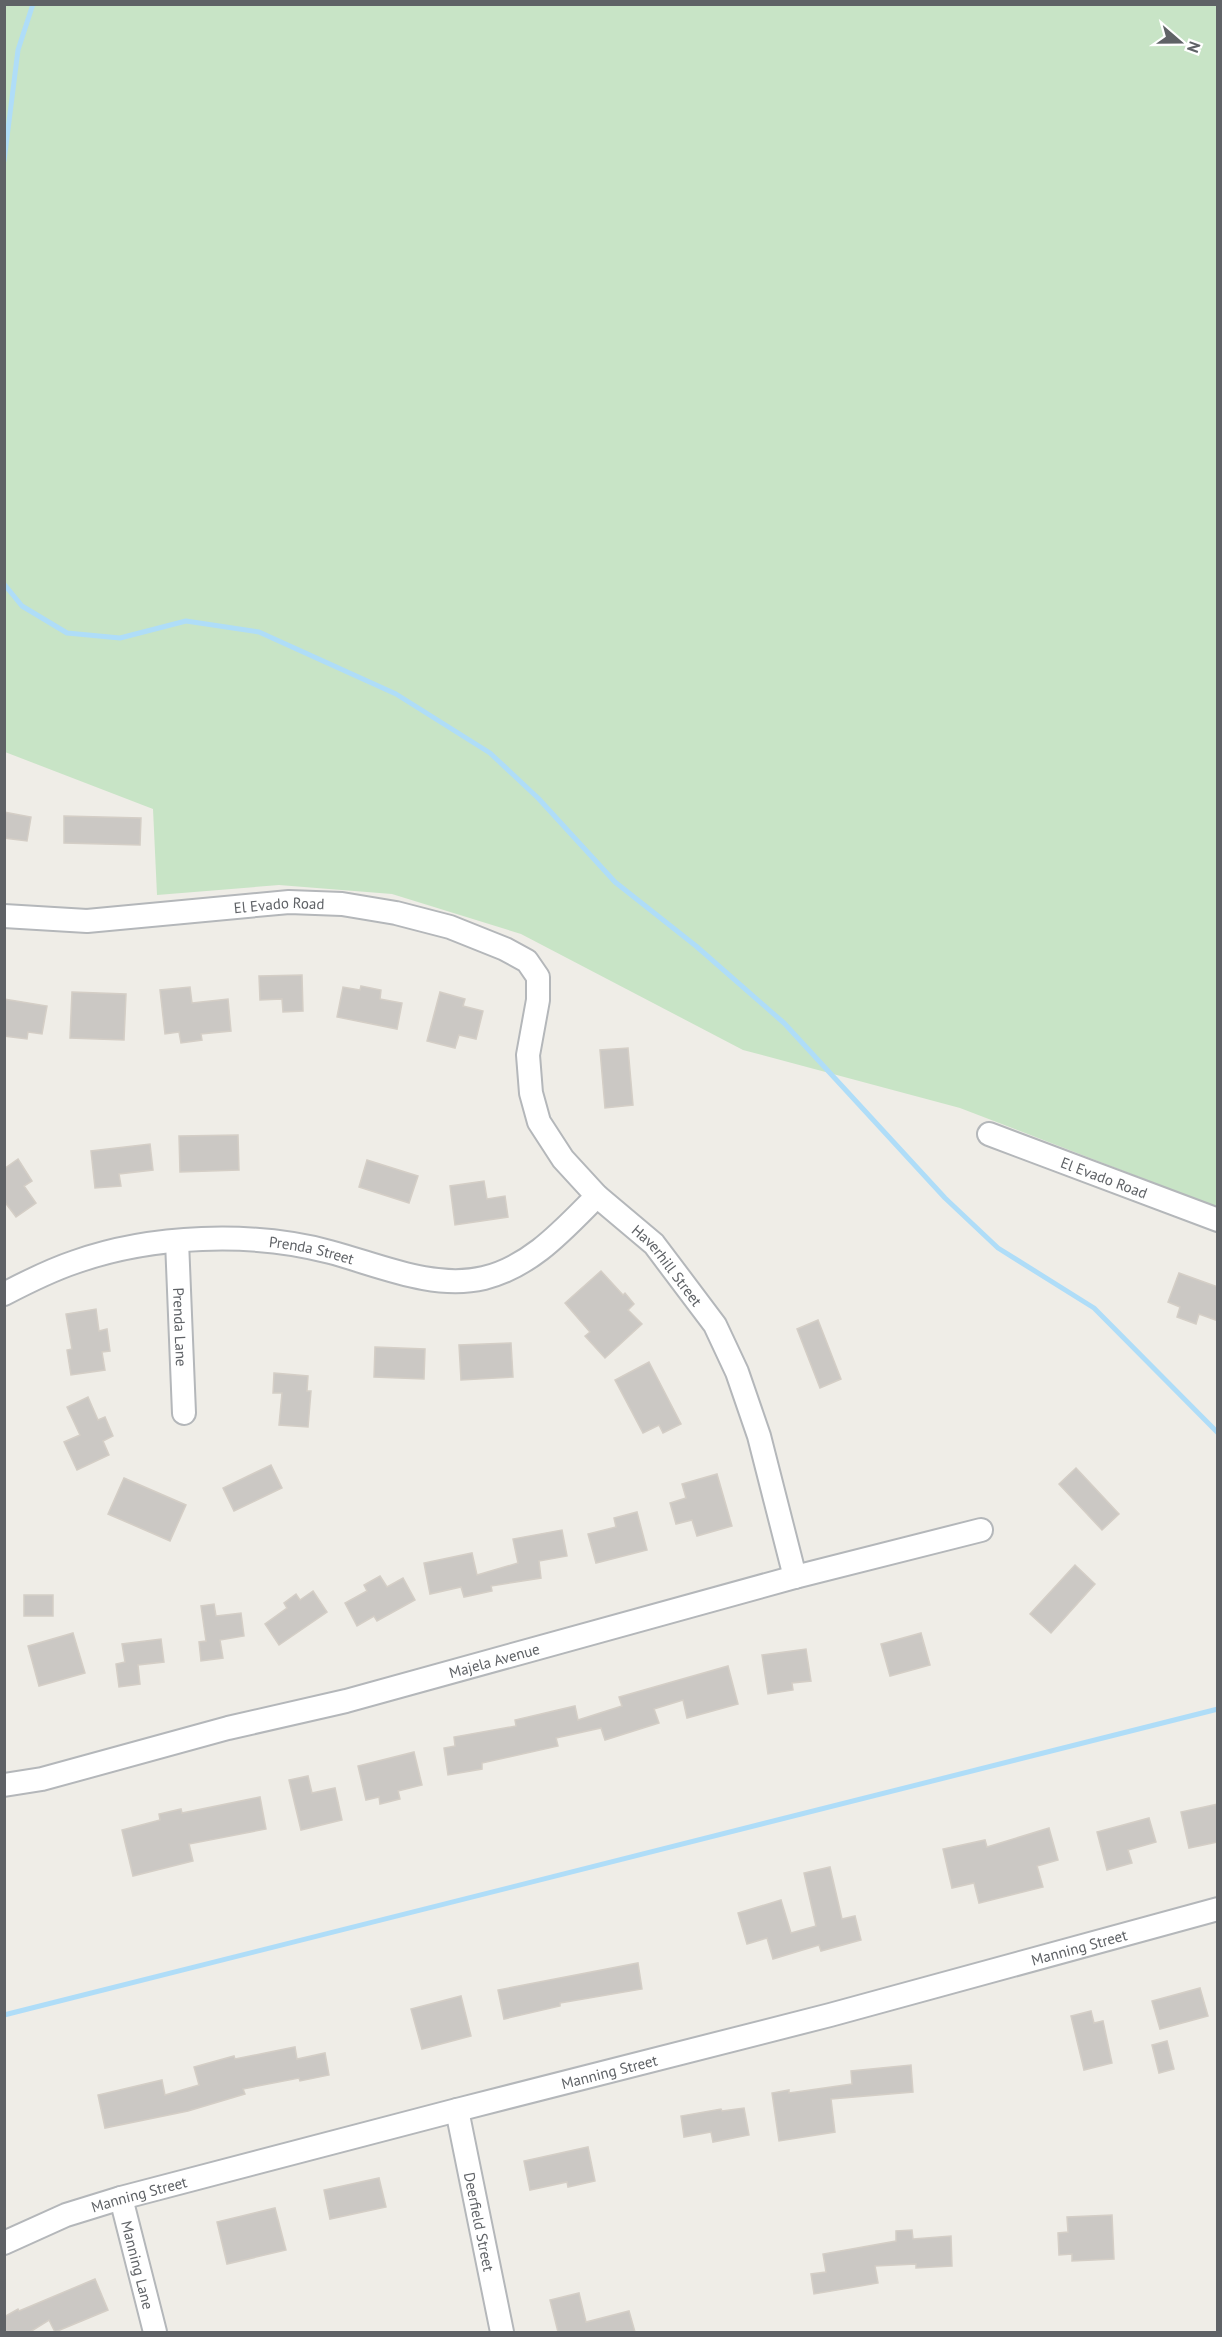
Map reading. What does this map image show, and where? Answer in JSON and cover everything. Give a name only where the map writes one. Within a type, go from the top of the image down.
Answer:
[{"type":"street","name":"El Evado Road","points":[[4,916],[87,921],[289,902],[342,904],[396,913],[450,927],[505,949],[527,961],[538,977]]},
{"type":"street","name":"Haverhill Street","points":[[538,977],[538,1000],[528,1055],[531,1093],[539,1122],[563,1159],[597,1197],[654,1244],[716,1325],[737,1372],[759,1436],[795,1577]]},
{"type":"street","name":"El Evado Road","points":[[989,1134],[1218,1220]]},
{"type":"street","name":"Prenda Street","points":[[4,1294],[75,1262],[124,1249],[177,1241],[225,1239],[278,1242],[328,1251],[397,1272],[447,1282],[484,1278],[518,1265],[548,1245],[597,1197]]},
{"type":"street","name":"Prenda Lane","points":[[177,1241],[184,1413]]},
{"type":"street","name":"Majela Avenue","points":[[4,1785],[42,1779],[228,1728],[346,1701],[795,1577],[981,1530]]},
{"type":"street","name":"Manning Street","points":[[4,2243],[66,2215],[121,2198],[830,2015],[1218,1909]]},
{"type":"street","name":"Deerfield Street","points":[[457,2110],[502,2332]]},
{"type":"street","name":"Manning Lane","points":[[121,2198],[155,2332]]},
{"type":"green space","points":[[4,5],[1217,5],[1217,1207],[960,1108],[743,1050],[521,934],[392,894],[279,885],[157,895],[153,809],[5,752]]},
{"type":"building","points":[[4,812],[31,817],[27,841],[4,838]]},
{"type":"building","points":[[64,816],[141,818],[140,845],[64,843]]},
{"type":"building","points":[[302,975],[303,1011],[283,1012],[282,999],[260,1000],[259,976]]},
{"type":"building","points":[[361,986],[381,990],[380,999],[402,1003],[397,1029],[337,1017],[343,987],[360,990]]},
{"type":"building","points":[[190,987],[192,1003],[228,999],[231,1031],[201,1034],[202,1040],[181,1043],[179,1032],[165,1034],[160,990]]},
{"type":"building","points":[[72,992],[126,994],[124,1040],[70,1038]]},
{"type":"building","points":[[440,992],[465,999],[463,1006],[483,1011],[476,1039],[459,1035],[455,1048],[427,1041]]},
{"type":"building","points":[[4,999],[47,1006],[42,1034],[28,1032],[27,1039],[4,1036]]},
{"type":"building","points":[[628,1048],[633,1105],[605,1108],[600,1050]]},
{"type":"building","points":[[238,1135],[239,1170],[180,1172],[179,1136]]},
{"type":"building","points":[[150,1144],[153,1170],[119,1174],[121,1186],[95,1188],[91,1151]]},
{"type":"building","points":[[18,1159],[32,1181],[24,1186],[36,1203],[16,1217],[4,1201],[4,1169]]},
{"type":"building","points":[[367,1160],[418,1176],[409,1203],[359,1187]]},
{"type":"building","points":[[484,1181],[487,1199],[505,1196],[508,1217],[455,1225],[450,1186]]},
{"type":"building","points":[[601,1271],[634,1304],[628,1310],[642,1324],[605,1358],[585,1336],[590,1332],[565,1303]]},
{"type":"building","points":[[1179,1273],[1218,1287],[1218,1321],[1199,1314],[1196,1324],[1177,1317],[1180,1307],[1168,1302]]},
{"type":"building","points":[[96,1309],[99,1331],[107,1329],[110,1351],[102,1352],[105,1370],[71,1375],[67,1350],[72,1349],[66,1314]]},
{"type":"building","points":[[818,1320],[841,1379],[820,1388],[797,1329]]},
{"type":"building","points":[[511,1343],[513,1377],[461,1380],[459,1345]]},
{"type":"building","points":[[375,1347],[425,1349],[424,1379],[374,1377]]},
{"type":"building","points":[[649,1362],[681,1424],[663,1433],[659,1425],[643,1433],[615,1380]]},
{"type":"building","points":[[274,1373],[308,1376],[307,1391],[311,1391],[308,1427],[279,1425],[282,1393],[273,1393]]},
{"type":"building","points":[[88,1397],[98,1420],[105,1417],[113,1436],[103,1441],[109,1455],[77,1470],[64,1442],[80,1435],[67,1407]]},
{"type":"building","points":[[271,1465],[282,1488],[234,1511],[223,1488]]},
{"type":"building","points":[[1076,1468],[1119,1514],[1102,1530],[1059,1484]]},
{"type":"building","points":[[717,1474],[732,1526],[697,1536],[692,1520],[676,1524],[670,1503],[686,1498],[682,1484]]},
{"type":"building","points":[[124,1478],[186,1505],[170,1541],[108,1514]]},
{"type":"building","points":[[637,1512],[647,1550],[596,1563],[588,1534],[616,1527],[614,1518]]},
{"type":"building","points":[[562,1530],[567,1556],[539,1561],[541,1578],[491,1586],[492,1591],[464,1597],[461,1587],[430,1594],[424,1563],[472,1553],[477,1575],[518,1563],[513,1539]]},
{"type":"building","points":[[1075,1565],[1095,1584],[1051,1633],[1030,1614]]},
{"type":"building","points":[[380,1576],[387,1587],[403,1578],[415,1600],[377,1621],[374,1616],[357,1626],[345,1603],[367,1591],[364,1585]]},
{"type":"building","points":[[313,1591],[327,1612],[279,1645],[265,1624],[287,1608],[284,1603],[296,1594],[300,1600]]},
{"type":"building","points":[[24,1595],[53,1595],[53,1616],[24,1616]]},
{"type":"building","points":[[214,1604],[216,1616],[241,1613],[244,1636],[220,1640],[223,1658],[201,1661],[199,1642],[206,1641],[201,1606]]},
{"type":"building","points":[[73,1633],[85,1673],[39,1686],[28,1646]]},
{"type":"building","points":[[921,1633],[930,1665],[890,1676],[881,1644]]},
{"type":"building","points":[[161,1639],[164,1662],[138,1665],[140,1684],[119,1687],[116,1664],[125,1662],[122,1644]]},
{"type":"building","points":[[806,1649],[811,1681],[792,1683],[793,1690],[768,1694],[762,1655]]},
{"type":"building","points":[[728,1666],[738,1704],[687,1718],[683,1700],[654,1709],[659,1723],[605,1740],[601,1728],[556,1738],[558,1746],[482,1763],[482,1769],[448,1775],[444,1748],[455,1746],[454,1737],[516,1726],[515,1720],[575,1706],[578,1720],[622,1706],[619,1697]]},
{"type":"building","points":[[414,1752],[422,1785],[398,1791],[400,1799],[380,1804],[379,1797],[366,1800],[358,1766]]},
{"type":"building","points":[[308,1776],[312,1793],[335,1788],[342,1820],[301,1830],[289,1780]]},
{"type":"building","points":[[260,1797],[266,1829],[189,1844],[193,1861],[133,1876],[122,1830],[160,1820],[159,1814],[181,1809],[182,1813]]},
{"type":"building","points":[[1218,1804],[1218,1842],[1189,1848],[1181,1812]]},
{"type":"building","points":[[1149,1818],[1156,1842],[1128,1850],[1132,1863],[1107,1870],[1097,1832]]},
{"type":"building","points":[[1049,1828],[1058,1860],[1037,1866],[1043,1887],[979,1903],[974,1883],[952,1888],[943,1849],[985,1840],[987,1847]]},
{"type":"building","points":[[830,1867],[842,1919],[855,1916],[861,1940],[821,1951],[819,1945],[773,1959],[767,1938],[747,1944],[738,1913],[781,1900],[791,1933],[816,1926],[804,1873]]},
{"type":"building","points":[[638,1963],[642,1989],[560,2003],[560,2006],[504,2019],[498,1990]]},
{"type":"building","points":[[1200,1988],[1208,2016],[1160,2029],[1152,2001]]},
{"type":"building","points":[[461,1996],[471,2036],[422,2049],[411,2009]]},
{"type":"building","points":[[1091,2011],[1094,2023],[1103,2021],[1112,2063],[1084,2070],[1071,2016]]},
{"type":"building","points":[[1167,2041],[1174,2069],[1159,2073],[1152,2045]]},
{"type":"building","points":[[295,2047],[297,2059],[325,2053],[329,2075],[300,2081],[299,2078],[243,2089],[245,2094],[188,2111],[105,2128],[98,2095],[162,2080],[165,2095],[199,2085],[194,2067],[234,2056],[235,2059]]},
{"type":"building","points":[[911,2065],[913,2092],[831,2099],[835,2132],[779,2141],[772,2093],[789,2090],[789,2093],[852,2084],[851,2071]]},
{"type":"building","points":[[744,2108],[749,2135],[713,2142],[711,2132],[684,2137],[681,2116],[721,2109],[722,2111]]},
{"type":"building","points":[[588,2147],[595,2181],[568,2187],[567,2182],[530,2190],[524,2161]]},
{"type":"building","points":[[379,2178],[386,2207],[330,2219],[324,2190]]},
{"type":"building","points":[[275,2208],[286,2250],[227,2264],[217,2222]]},
{"type":"building","points":[[1112,2215],[1114,2259],[1072,2261],[1072,2254],[1059,2255],[1058,2233],[1068,2232],[1067,2217]]},
{"type":"building","points":[[912,2230],[913,2239],[951,2236],[952,2266],[916,2268],[916,2264],[875,2266],[878,2283],[814,2294],[811,2274],[826,2272],[823,2254],[896,2241],[896,2231]]},
{"type":"building","points":[[95,2279],[108,2310],[55,2332],[49,2320],[30,2332],[4,2332],[4,2317],[18,2309],[19,2311]]},
{"type":"building","points":[[579,2293],[586,2322],[629,2311],[635,2332],[558,2332],[550,2300]]},
{"type":"waterway","points":[[4,161],[18,50],[33,4]]},
{"type":"waterway","points":[[4,584],[22,606],[67,633],[120,638],[186,621],[259,632],[396,694],[490,753],[538,798],[615,882],[696,946],[784,1023],[945,1198],[998,1248],[1094,1308],[1218,1433]]},
{"type":"waterway","points":[[4,2015],[1218,1709]]}]
